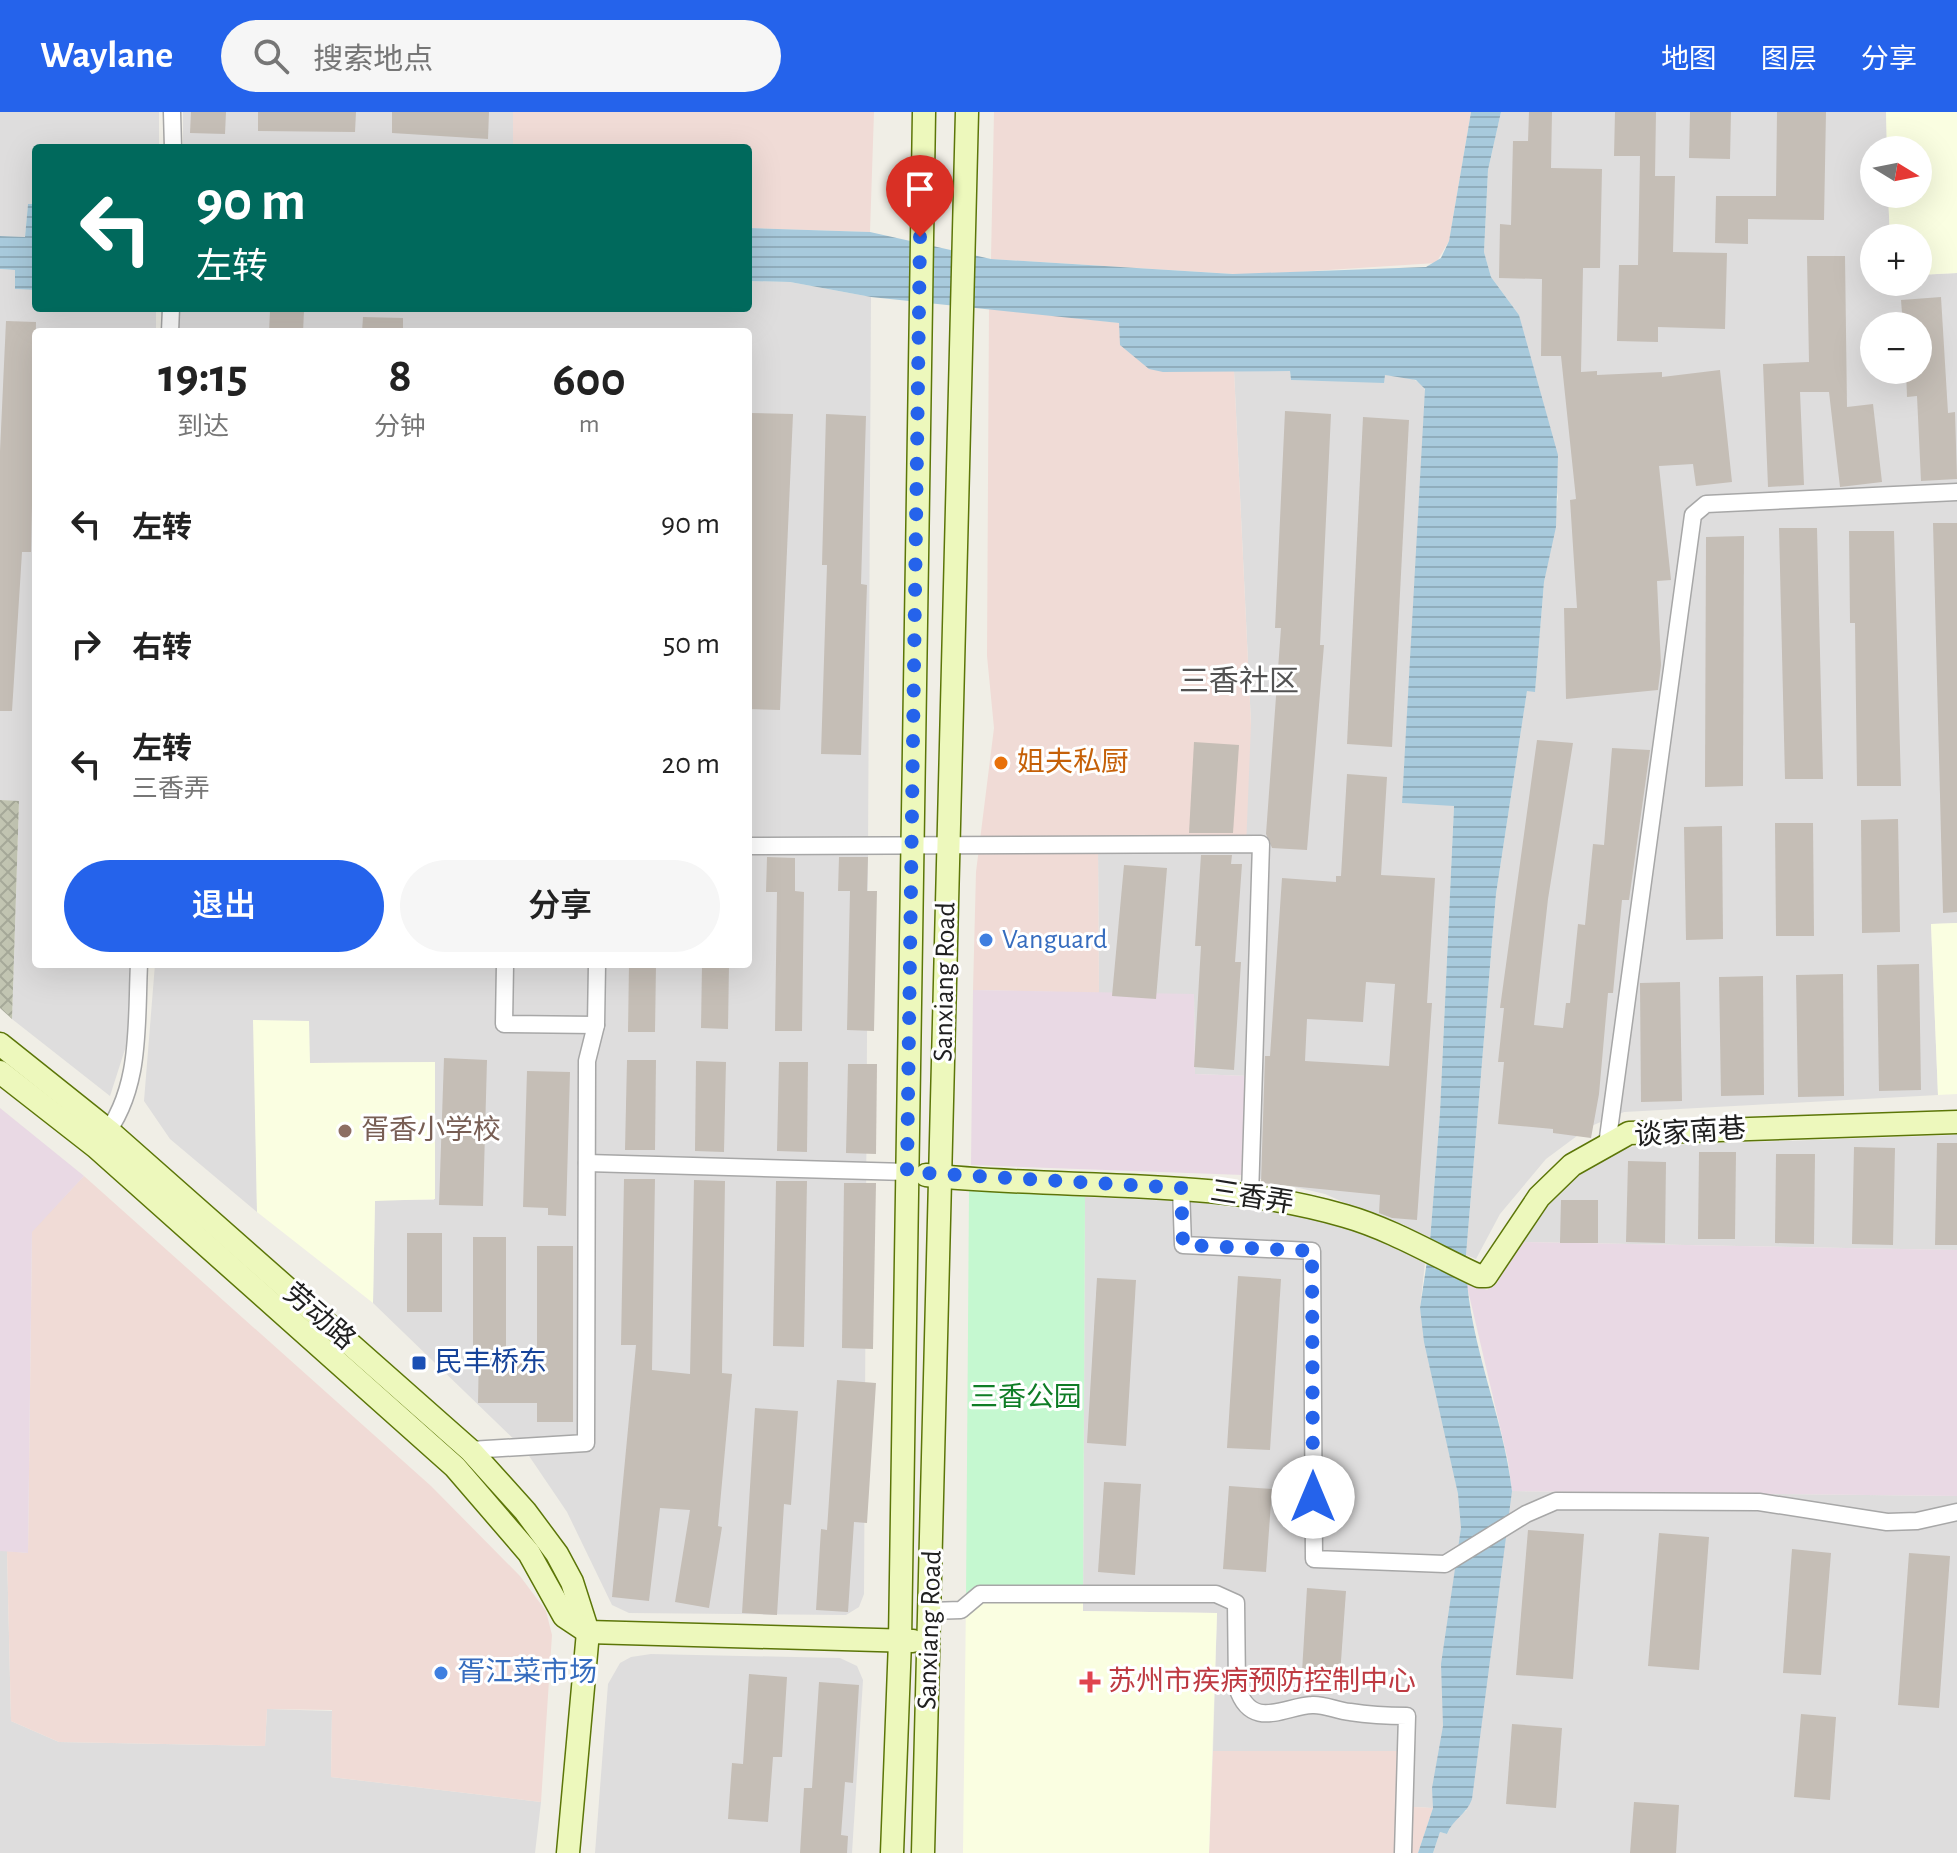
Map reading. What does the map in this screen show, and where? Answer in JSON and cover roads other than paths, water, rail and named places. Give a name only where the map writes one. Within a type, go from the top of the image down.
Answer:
[{"type":"main road","name":"Sanxiang Road","points":[[892,1853],[900,1641],[924,112]]},
{"type":"main road","name":"Sanxiang Road","points":[[923,1853],[967,112]]},
{"type":"main road","name":"劳动路","points":[[0,1044],[455,1467],[529,1553],[564,1616],[588,1632]]},
{"type":"main road","name":"劳动路","points":[[0,1072],[103,1139],[470,1450],[525,1511],[557,1554],[579,1599],[588,1632],[568,1853]]},
{"type":"main road","name":"谈家南巷","points":[[1482,1276],[1539,1197],[1572,1165],[1629,1133],[1957,1122]]},
{"type":"main road","name":"三香弄","points":[[907,1172],[1181,1188],[1250,1196],[1348,1217],[1482,1276]]},
{"type":"main road","points":[[588,1632],[929,1641]]},
{"type":"street","points":[[172,112],[173,144]]},
{"type":"street","points":[[1607,1145],[1693,515],[1706,504],[1957,492]]},
{"type":"street","points":[[752,846],[1261,844],[1250,1196]]},
{"type":"street","points":[[103,1139],[125,1102],[135,1062],[139,968]]},
{"type":"street","points":[[505,968],[504,1024],[596,1025]]},
{"type":"street","points":[[470,1450],[586,1443],[587,1061],[596,1025],[597,968]]},
{"type":"street","points":[[587,1163],[907,1172]]},
{"type":"street","points":[[1181,1188],[1183,1245],[1312,1251],[1314,1559],[1445,1564],[1526,1514],[1556,1501],[1759,1502],[1887,1522],[1917,1521],[1957,1512]]},
{"type":"street","points":[[930,1611],[961,1610],[980,1594],[1216,1594],[1228,1597],[1236,1603],[1237,1687],[1240,1696],[1251,1708],[1278,1715],[1311,1705],[1348,1712],[1407,1716],[1403,1853]]},
{"type":"water","points":[[1471,112],[1501,112],[1488,170],[1484,252],[1491,277],[1519,315],[1558,455],[1556,527],[1544,582],[1535,692],[1527,691],[1496,894],[1466,1255],[1472,1315],[1512,1491],[1472,1799],[1447,1834],[1440,1832],[1433,1853],[1418,1853],[1433,1808],[1432,1788],[1443,1726],[1441,1664],[1461,1528],[1458,1494],[1424,1342],[1420,1308],[1430,1241],[1440,1112],[1454,806],[1402,803],[1425,389],[1416,380],[1385,375],[1384,383],[1291,380],[1290,371],[1163,372],[1149,369],[1120,345],[1119,323],[871,297],[790,282],[752,281],[752,228],[870,232],[991,259],[1233,274],[1426,267],[1441,258],[1449,241]]},
{"type":"water","points":[[28,204],[32,204],[32,290],[15,289],[15,270],[0,269],[0,236],[25,237]]},
{"type":"place","name":"姐夫私厨","points":[[1001,763]]},
{"type":"place","name":"Vanguard","points":[[986,940]]},
{"type":"place","name":"胥香小学校","points":[[345,1131]]},
{"type":"place","name":"民丰桥东","points":[[419,1363]]},
{"type":"place","name":"胥江菜市场","points":[[441,1673]]},
{"type":"place","name":"苏州市疾病预防控制中心","points":[[1090,1682]]},
{"type":"district","name":"三香社区","points":[[1239,682]]},
{"type":"park label","name":"三香公园","points":[[1026,1398]]}]
